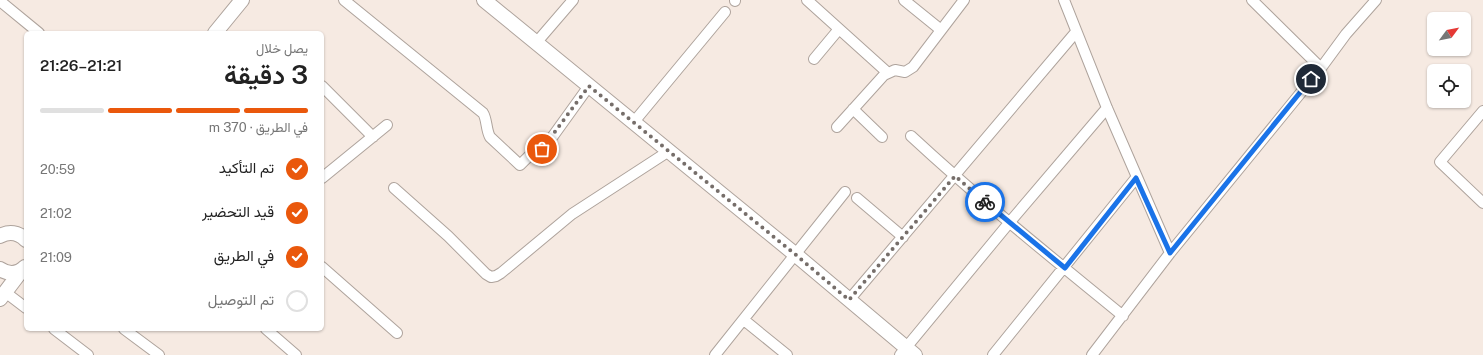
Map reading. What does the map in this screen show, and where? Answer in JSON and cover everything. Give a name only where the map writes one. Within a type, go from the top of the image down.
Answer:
[{"type":"street","points":[[217,31],[242,0]]},
{"type":"street","points":[[344,0],[482,113],[485,116],[487,132],[490,137],[520,165],[535,150],[542,149],[548,143],[589,86]]},
{"type":"street","points":[[484,0],[796,255],[849,300],[907,353],[1009,223],[1107,108]]},
{"type":"street","points":[[536,43],[572,0]]},
{"type":"street","points":[[806,0],[888,73]]},
{"type":"street","points":[[904,0],[941,30]]},
{"type":"street","points":[[837,127],[884,75],[896,70],[905,72],[913,67],[964,0]]},
{"type":"street","points":[[1064,0],[1136,178],[1170,253]]},
{"type":"street","points":[[1252,0],[1321,68]]},
{"type":"street","points":[[1092,355],[1170,253],[1321,68],[1346,34],[1376,0]]},
{"type":"street","points":[[0,1],[38,31]]},
{"type":"street","points":[[633,123],[724,12]]},
{"type":"street","points":[[814,59],[839,29]]},
{"type":"street","points":[[849,300],[1076,32]]},
{"type":"street","points":[[324,88],[373,137]]},
{"type":"street","points":[[853,110],[882,137]]},
{"type":"street","points":[[1483,112],[1440,162],[1483,202]]},
{"type":"street","points":[[324,176],[387,125]]},
{"type":"street","points":[[911,136],[1009,223],[1123,316]]},
{"type":"street","points":[[394,188],[491,277],[496,276],[572,214],[668,151]]},
{"type":"street","points":[[993,355],[1065,268],[1136,178]]},
{"type":"street","points":[[715,355],[846,192]]},
{"type":"street","points":[[857,198],[903,237]]},
{"type":"street","points":[[2,235],[24,225]]},
{"type":"street","points":[[2,235],[18,234],[24,238]]},
{"type":"street","points":[[0,270],[13,273],[24,268]]},
{"type":"street","points":[[24,268],[2,295],[24,307]]},
{"type":"street","points":[[324,269],[396,333]]},
{"type":"street","points":[[744,320],[787,355]]},
{"type":"street","points":[[57,331],[88,355]]},
{"type":"street","points":[[127,331],[159,355]]},
{"type":"street","points":[[268,331],[296,355]]},
{"type":"way so far","points":[[542,149],[548,143],[589,86],[849,300],[955,176],[985,202]]},
{"type":"route","points":[[985,202],[1065,268],[1136,178],[1170,253],[1311,79]]}]
